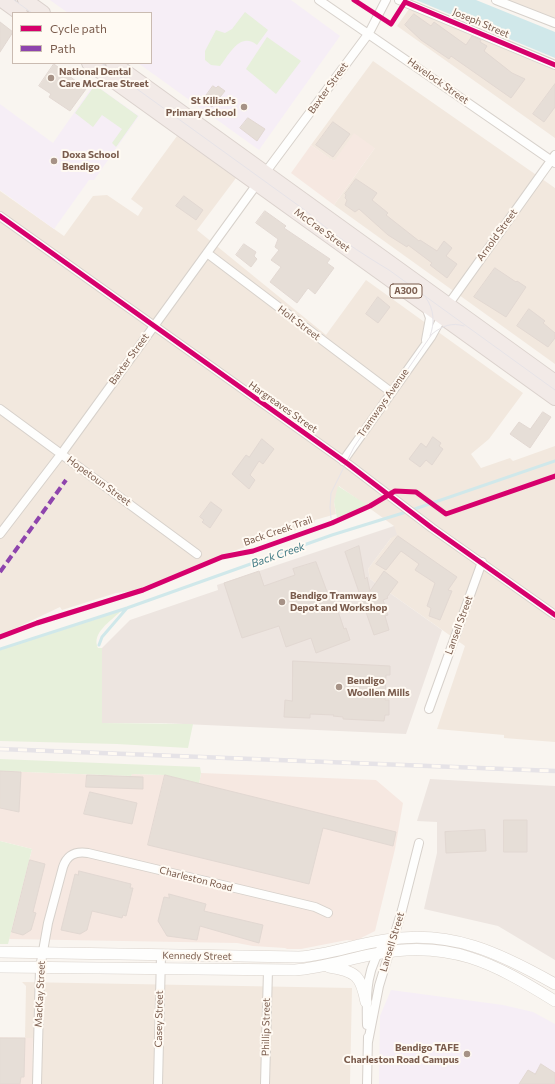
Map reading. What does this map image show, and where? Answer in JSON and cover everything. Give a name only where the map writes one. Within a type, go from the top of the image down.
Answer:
[{"type":"highway","points":[[2,0],[19,12]]},
{"type":"highway","points":[[25,0],[42,12]]},
{"type":"highway","name":"McCrae Street","points":[[90,64],[261,178],[445,311],[555,398]]},
{"type":"highway","name":"McCrae Street","points":[[114,64],[422,302],[445,311],[555,382]]},
{"type":"street","name":"Havelock Street","points":[[319,0],[554,159]]},
{"type":"street","name":"Baxter Street","points":[[0,534],[62,453],[368,33],[386,0]]},
{"type":"street","name":"Joseph Street","points":[[399,0],[555,65]]},
{"type":"street","points":[[496,0],[555,23]]},
{"type":"street","name":"Arnold Street","points":[[445,311],[554,159]]},
{"type":"street","name":"Hargreaves Street","points":[[0,216],[153,327],[343,461],[432,528],[555,615]]},
{"type":"street","name":"Holt Street","points":[[207,253],[391,392]]},
{"type":"street","name":"Tramways Avenue","points":[[422,302],[428,310],[430,318],[429,331],[423,346]]},
{"type":"street","name":"Tramways Avenue","points":[[343,461],[423,346],[434,333],[445,311]]},
{"type":"street","name":"Hopetoun Street","points":[[0,409],[62,453],[197,554]]},
{"type":"street","name":"Lansell Street","points":[[429,709],[482,562]]},
{"type":"street","name":"Lansell Street","points":[[368,1042],[375,1001],[389,952],[390,939],[402,910],[419,843]]},
{"type":"street","name":"Charleston Road","points":[[66,859],[70,855],[78,852],[88,853],[315,907],[328,913]]},
{"type":"street","name":"MacKay Street","points":[[38,1084],[40,968],[48,923],[66,859]]},
{"type":"street","points":[[390,939],[432,938],[476,946],[518,964],[555,984]]},
{"type":"street","name":"Lansell Street","points":[[367,1084],[368,1042],[366,1002],[369,978],[376,954],[390,939]]},
{"type":"street","name":"Kennedy Street","points":[[0,952],[299,958],[330,953],[390,939]]},
{"type":"street","points":[[389,952],[430,950],[477,959],[507,972],[555,1001]]},
{"type":"street","name":"Kennedy Street","points":[[0,966],[40,968],[295,970],[324,966],[389,952]]},
{"type":"street","name":"Casey Street","points":[[158,1084],[161,955]]},
{"type":"street","points":[[324,966],[345,970],[356,976],[363,985],[366,1002]]},
{"type":"street","name":"Phillip Street","points":[[265,1084],[268,970]]},
{"type":"shaded area","name":"St Kilian's Primary School","points":[[50,0],[291,0],[340,36],[259,150],[139,64],[152,64],[152,12],[67,12]]},
{"type":"shaded area","points":[[506,0],[555,0],[555,19]]},
{"type":"shaded area","points":[[409,9],[555,70],[555,138],[397,26]]},
{"type":"shaded area","points":[[373,61],[555,188],[555,364],[334,205],[375,148],[333,161],[311,145]]},
{"type":"shaded area","name":"Doxa School Bendigo","points":[[94,84],[139,116],[94,180],[89,180],[54,229],[0,190],[0,104],[53,143]]},
{"type":"shaded area","points":[[354,133],[375,148],[334,205],[291,173],[311,145],[334,161]]},
{"type":"shaded area","points":[[177,136],[236,178],[197,230],[326,335],[366,280],[523,393],[489,439],[471,454],[481,468],[510,458],[513,461],[555,446],[555,742],[504,738],[504,735],[437,729],[465,646],[370,579],[368,569],[391,538],[394,526],[339,486],[334,502],[336,514],[315,520],[314,524],[239,549],[133,591],[116,593],[62,610],[60,607],[0,634],[0,191],[64,236],[93,196],[107,195],[138,216],[143,208],[131,199]]},
{"type":"shaded area","points":[[394,526],[397,535],[391,538],[368,569],[370,579],[442,630],[406,734],[161,723],[102,723],[102,648],[130,620],[218,590],[217,585]]},
{"type":"shaded area","points":[[0,771],[131,776],[132,774],[165,775],[199,784],[201,773],[376,780],[403,803],[395,849],[375,931],[355,941],[347,940],[301,949],[253,946],[237,943],[9,939],[32,849],[0,841]]},
{"type":"shaded area","points":[[430,779],[555,786],[555,960],[498,926],[424,909],[437,853],[437,822],[417,821]]},
{"type":"shaded area","points":[[22,982],[352,988],[350,1084],[32,1084],[33,1038],[25,1038],[26,986]]},
{"type":"shaded area","name":"Bendigo TAFE Charleston Road Campus","points":[[391,990],[503,1005],[533,1012],[555,1024],[555,1084],[379,1084],[380,1016]]},
{"type":"shaded area","points":[[0,1037],[33,1038],[32,1084],[0,1084]]},
{"type":"green space","points":[[245,12],[268,30],[257,45],[251,41],[240,43],[231,51],[220,66],[211,65],[205,60],[205,51],[216,30],[225,33],[232,29]]},
{"type":"green space","points":[[267,37],[301,61],[276,94],[246,69]]},
{"type":"green space","points":[[95,85],[138,116],[116,147],[112,143],[122,129],[102,115],[93,127],[75,113]]},
{"type":"green space","points":[[338,486],[367,505],[337,518],[334,502]]},
{"type":"green space","points":[[121,611],[107,623],[97,637],[98,648],[102,648],[102,723],[193,724],[188,748],[117,744],[0,741],[0,650]]},
{"type":"green space","points":[[0,759],[200,767],[201,773],[199,784],[165,775],[132,774],[131,776],[0,771]]},
{"type":"green space","points":[[0,841],[32,849],[8,944],[0,944]]},
{"type":"water","points":[[416,0],[476,0],[555,32],[555,58]]},
{"type":"building","points":[[414,14],[431,26],[434,22],[466,45],[472,36],[481,40],[480,42],[487,46],[484,51],[512,73],[525,79],[511,98],[451,56],[449,59],[421,40],[405,25]]},
{"type":"building","points":[[0,22],[12,31],[12,34],[0,52]]},
{"type":"building","points":[[54,64],[86,89],[70,111],[49,97],[51,94],[39,86]]},
{"type":"building","points":[[555,84],[555,107],[544,122],[533,114]]},
{"type":"building","points":[[213,86],[216,88],[218,86],[225,91],[212,107],[203,100]]},
{"type":"building","points":[[248,118],[265,129],[257,141],[240,128]]},
{"type":"building","points":[[333,122],[350,134],[333,157],[316,145]]},
{"type":"building","points":[[356,179],[377,193],[372,200],[388,213],[386,215],[419,241],[420,240],[437,251],[444,241],[452,248],[446,256],[457,264],[447,278],[430,265],[432,263],[408,245],[407,247],[388,235],[359,209],[355,212],[345,205],[347,200],[345,198],[345,194]]},
{"type":"building","points":[[184,196],[203,210],[196,220],[176,206]]},
{"type":"building","points":[[265,211],[286,226],[284,228],[330,259],[327,263],[334,268],[315,294],[308,288],[297,303],[270,282],[281,267],[271,260],[279,250],[275,247],[278,239],[256,223]]},
{"type":"building","points":[[244,244],[256,252],[254,256],[257,259],[251,267],[236,255]]},
{"type":"building","points":[[495,268],[526,287],[506,317],[474,297]]},
{"type":"building","points":[[378,297],[390,307],[378,323],[366,314]]},
{"type":"building","points":[[529,309],[545,321],[543,323],[555,333],[555,338],[548,347],[517,326]]},
{"type":"building","points":[[543,412],[551,417],[530,448],[510,434],[519,422],[530,429]]},
{"type":"building","points":[[433,437],[441,443],[439,446],[443,449],[432,465],[426,460],[420,467],[409,459],[421,443],[426,447]]},
{"type":"building","points":[[262,439],[274,449],[263,464],[259,461],[250,475],[255,480],[249,489],[232,474],[246,455],[249,457]]},
{"type":"building","points":[[211,502],[222,510],[210,528],[202,522],[204,520],[200,517]]},
{"type":"building","points":[[398,536],[457,577],[448,590],[452,591],[440,620],[429,616],[431,608],[427,606],[435,583],[415,570],[419,564],[401,551],[386,570],[376,564]]},
{"type":"building","points":[[359,546],[365,579],[367,577],[370,591],[384,571],[398,582],[387,597],[388,598],[383,600],[388,615],[385,616],[389,630],[374,635],[345,552]]},
{"type":"building","name":"Bendigo Tramways Depot and Workshop","points":[[316,562],[329,597],[333,596],[344,629],[346,628],[350,640],[316,653],[311,638],[286,647],[279,626],[242,638],[224,583],[259,571],[264,586],[295,575],[293,569]]},
{"type":"building","name":"Bendigo Woollen Mills","points":[[293,661],[390,666],[390,675],[386,675],[385,700],[389,700],[389,715],[385,715],[384,721],[343,719],[343,717],[333,716],[334,715],[310,714],[310,718],[284,717],[285,700],[292,701]]},
{"type":"building","points":[[0,771],[21,772],[19,812],[0,808]]},
{"type":"building","points":[[87,775],[143,777],[143,789],[86,787]]},
{"type":"building","points":[[165,775],[396,832],[393,846],[323,828],[309,884],[148,845]]},
{"type":"building","points":[[90,792],[137,803],[132,824],[84,814]]},
{"type":"building","points":[[504,820],[527,820],[527,852],[504,852]]},
{"type":"building","points":[[485,830],[486,851],[446,853],[445,832]]},
{"type":"building","points":[[30,860],[45,864],[33,912],[36,913],[31,930],[23,935],[12,932]]},
{"type":"building","points":[[79,871],[131,884],[130,888],[133,888],[126,916],[123,915],[122,918],[92,911],[87,930],[80,934],[61,930],[75,874],[78,875]]},
{"type":"building","points":[[169,894],[206,904],[204,911],[263,925],[259,943],[200,926],[197,940],[167,936],[158,921],[164,897],[169,898]]},
{"type":"building","points":[[0,1038],[25,1038],[24,1077],[21,1077],[20,1084],[0,1084]]},
{"type":"building","points":[[541,1064],[555,1073],[555,1084],[519,1084],[528,1070],[535,1074]]},
{"type":"waterway","name":"Back Creek","points":[[0,649],[127,608],[332,535],[403,513],[555,461]]},
{"type":"waterway","points":[[99,645],[102,637],[127,608]]},
{"type":"tram line","points":[[14,0],[31,12]]},
{"type":"tram line","points":[[102,64],[306,211],[336,235],[389,270],[555,390]]},
{"type":"tram line","points":[[426,298],[431,307],[433,316],[433,326],[430,336]]},
{"type":"tram line","points":[[331,518],[331,493],[354,447],[432,334],[447,326],[455,324],[464,326]]},
{"type":"railway","points":[[0,749],[555,771]]},
{"type":"marked path","points":[[0,572],[66,480]]},
{"type":"cycle path","points":[[354,0],[391,24],[405,2],[555,65]]},
{"type":"cycle path","points":[[0,216],[348,464],[432,528],[555,615]]},
{"type":"cycle path","name":"Back Creek Trail","points":[[0,637],[37,623],[143,590],[222,557],[253,551],[332,523],[370,506],[395,491],[416,492],[446,514],[555,476]]},
{"type":"place","name":"National Dental Care McCrae Street","points":[[51,78]]},
{"type":"place","name":"St Kilian's Primary School","points":[[244,107]]},
{"type":"place","name":"Doxa School Bendigo","points":[[54,161]]},
{"type":"place","name":"Bendigo Tramways Depot and Workshop","points":[[282,602]]},
{"type":"place","name":"Bendigo Woollen Mills","points":[[339,687]]},
{"type":"place","name":"Bendigo TAFE Charleston Road Campus","points":[[467,1054]]}]
